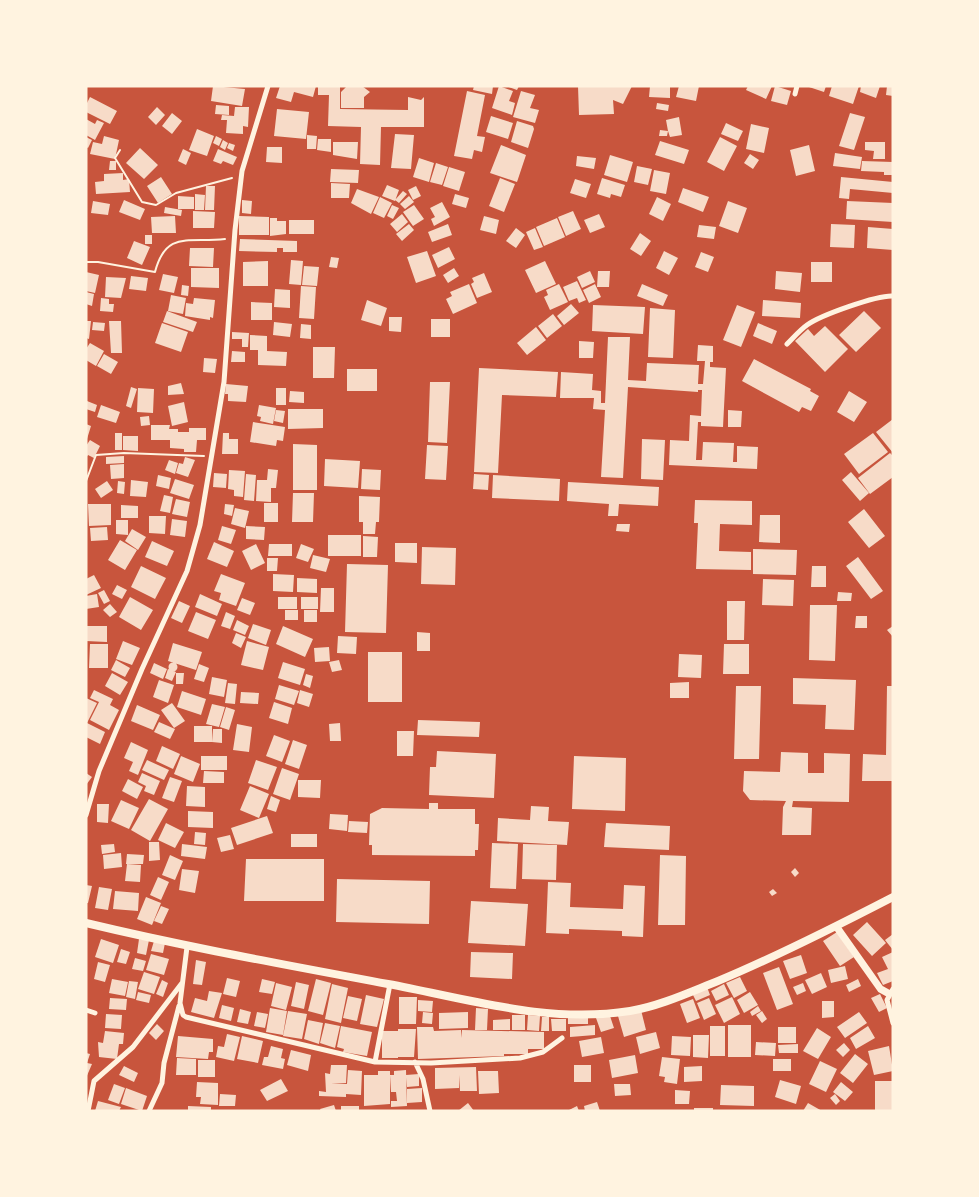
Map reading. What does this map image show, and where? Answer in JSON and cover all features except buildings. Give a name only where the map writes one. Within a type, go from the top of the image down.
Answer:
[{"type":"street","points":[[86,815],[103,762],[142,669],[187,571],[200,525],[224,382],[235,237],[242,175],[268,86]]},
{"type":"street","points":[[794,94],[797,86]]},
{"type":"street","points":[[787,344],[808,324],[854,304],[893,296]]},
{"type":"street","points":[[86,923],[187,947],[390,984],[515,1010],[547,1014],[631,1010],[676,998],[772,959],[893,897]]},
{"type":"street","points":[[838,927],[881,988],[891,992],[880,990],[836,928],[838,927]]},
{"type":"street","points":[[149,1111],[162,1083],[164,1063],[180,1004],[187,947]]},
{"type":"street","points":[[88,1111],[94,1080],[133,1047],[182,982]]},
{"type":"street","points":[[375,1062],[390,984]]},
{"type":"street","points":[[891,992],[887,1000],[893,1023]]},
{"type":"street","points":[[180,1004],[183,1015],[192,1020],[375,1062],[531,1057],[562,1038]]},
{"type":"street","points":[[86,1010],[95,1013]]},
{"type":"street","points":[[416,1062],[424,1079],[430,1111]]},
{"type":"path","points":[[120,150],[116,158],[142,202],[156,205],[176,193],[242,175]]},
{"type":"path","points":[[86,262],[98,262],[155,272],[160,254],[173,242],[235,237]]},
{"type":"path","points":[[86,481],[96,455],[124,453],[212,456]]}]
